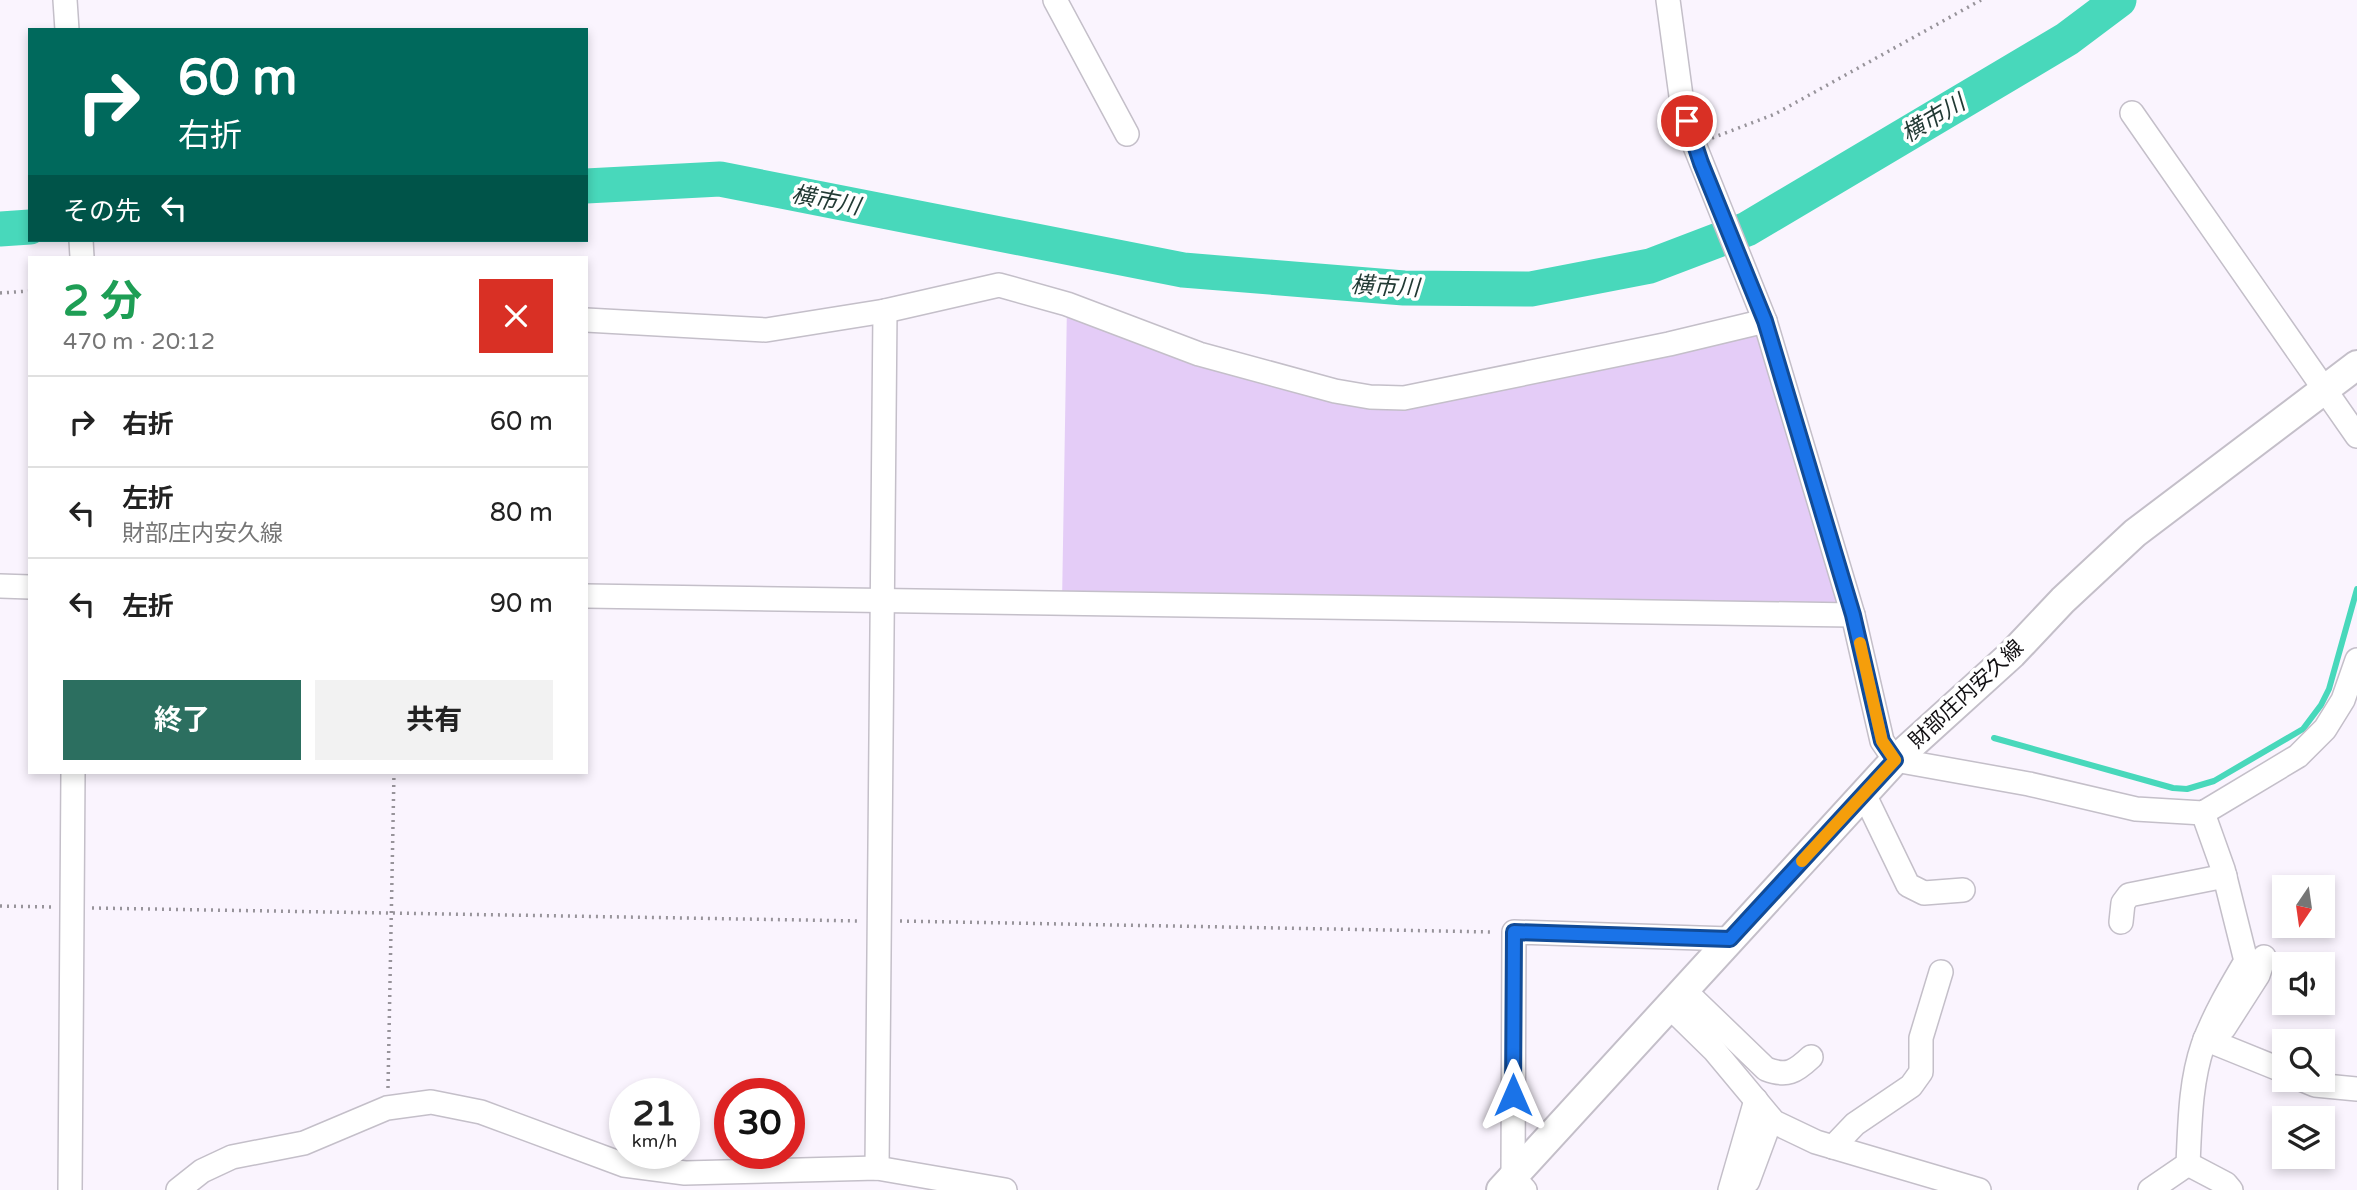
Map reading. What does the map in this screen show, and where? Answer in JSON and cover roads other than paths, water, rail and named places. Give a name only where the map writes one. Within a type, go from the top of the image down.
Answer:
[{"type":"main road","name":"財部庄内安久線","points":[[1513,1186],[1676,998],[1895,760],[2012,654],[2063,600],[2135,533],[2357,365]]},
{"type":"street","points":[[65,0],[67,28]]},
{"type":"street","points":[[1055,0],[1128,134]]},
{"type":"street","points":[[1668,0],[1681,96],[1697,154],[1761,312],[1853,615],[1882,741],[1895,760],[2029,784],[2136,809],[2203,813],[2298,756],[2325,729],[2343,700],[2357,660]]},
{"type":"street","points":[[2132,113],[2323,391],[2357,436]]},
{"type":"street","points":[[588,320],[766,330],[884,311],[999,285],[1067,304],[1199,354],[1335,391],[1382,398],[1404,398],[1450,390],[1761,312]]},
{"type":"street","points":[[877,1168],[884,311]]},
{"type":"street","points":[[0,586],[28,587]]},
{"type":"street","points":[[588,596],[1853,615]]},
{"type":"street","points":[[70,1190],[73,774]]},
{"type":"street","points":[[1864,794],[1908,885],[1924,893],[1963,890]]},
{"type":"street","points":[[2188,1164],[2191,1099],[2210,1041],[2246,961],[2225,876],[2203,813]]},
{"type":"street","points":[[2121,922],[2123,903],[2129,895],[2225,876]]},
{"type":"street","points":[[1513,1186],[1514,932],[1730,939]]},
{"type":"street","points":[[2210,1041],[2258,975],[2264,957]]},
{"type":"street","points":[[1833,1147],[1855,1124],[1911,1086],[1922,1072],[1921,1038],[1941,972]]},
{"type":"street","points":[[1676,998],[1766,1069],[1783,1075],[1796,1071],[1811,1057]]},
{"type":"street","points":[[1676,998],[1714,1050],[1772,1119],[1805,1137],[1833,1147],[1968,1188]]},
{"type":"street","points":[[2210,1041],[2272,1066]]},
{"type":"street","points":[[2335,1087],[2357,1089]]},
{"type":"street","points":[[1730,1190],[1756,1100]]},
{"type":"street","points":[[178,1190],[202,1171],[232,1157],[304,1143],[387,1108],[431,1102],[481,1112],[624,1165],[685,1173],[716,1181],[877,1168],[1005,1190]]},
{"type":"street","points":[[1746,1190],[1749,1173],[1772,1119]]},
{"type":"street","points":[[2150,1190],[2188,1164]]},
{"type":"street","points":[[2188,1164],[2226,1184],[2231,1190]]},
{"type":"waterway","name":"横市川","points":[[588,186],[720,179],[1183,270],[1404,288],[1531,289],[1650,266],[1747,229],[2067,39],[2119,0]]},
{"type":"waterway","name":"横市川","points":[[0,229],[28,227]]},
{"type":"waterway","points":[[1994,738],[2173,788],[2187,789],[2214,781],[2303,729],[2321,705],[2329,689],[2357,589]]}]
